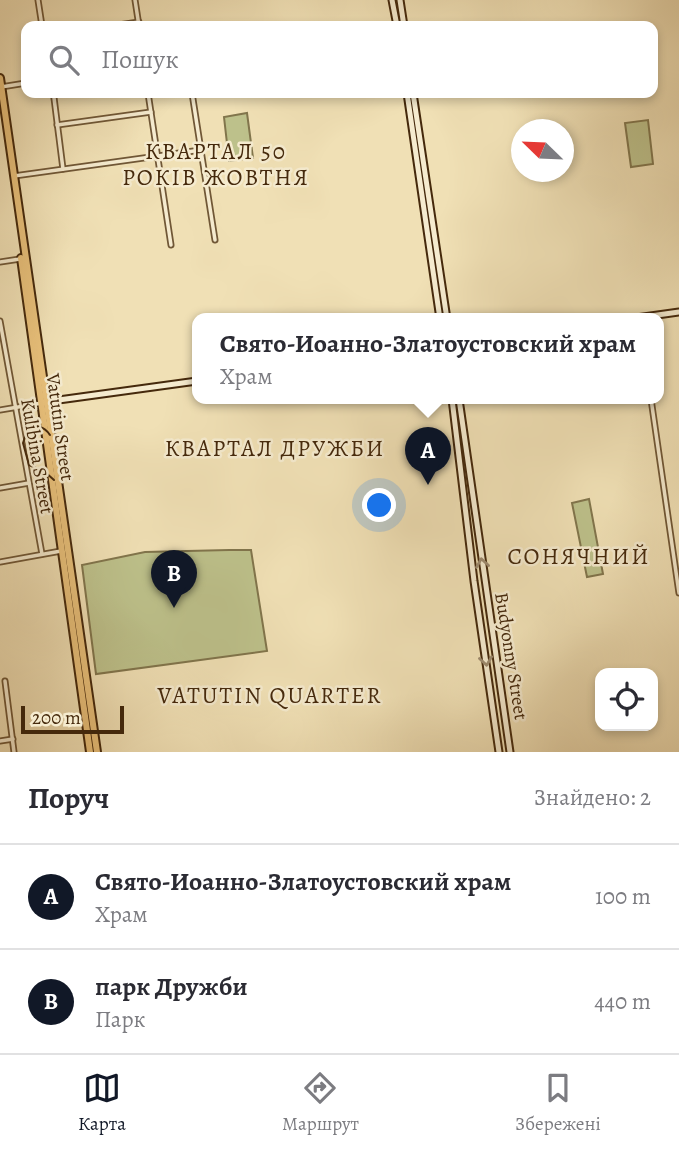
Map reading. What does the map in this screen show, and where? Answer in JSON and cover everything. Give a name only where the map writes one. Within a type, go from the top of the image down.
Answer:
[{"type":"main road","points":[[393,0],[396,21]]},
{"type":"main road","points":[[400,0],[403,21]]},
{"type":"main road","name":"Vatutin Street","points":[[0,78],[23,258]]},
{"type":"main road","points":[[408,98],[439,313]]},
{"type":"main road","points":[[414,98],[446,313]]},
{"type":"main road","name":"Vatutin Street","points":[[0,105],[97,752]]},
{"type":"main road","points":[[44,402],[192,381]]},
{"type":"main road","name":"Vatutin Street","points":[[44,402],[61,551],[90,752]]},
{"type":"main road","name":"Budyonny Street","points":[[453,404],[474,581],[499,752]]},
{"type":"main road","name":"Budyonny Street","points":[[460,404],[510,752]]},
{"type":"street","points":[[38,0],[41,21]]},
{"type":"street","points":[[135,0],[138,21]]},
{"type":"street","points":[[1,87],[21,84]]},
{"type":"street","points":[[54,98],[63,170]]},
{"type":"street","points":[[149,98],[171,245]]},
{"type":"street","points":[[193,98],[215,240]]},
{"type":"street","points":[[57,125],[151,112]]},
{"type":"street","points":[[14,176],[201,150]]},
{"type":"street","points":[[0,262],[23,258]]},
{"type":"street","name":"Kulibina Street","points":[[0,321],[42,554]]},
{"type":"street","points":[[0,410],[44,402]]},
{"type":"street","points":[[652,404],[679,593]]},
{"type":"street","points":[[0,488],[29,483]]},
{"type":"street","points":[[0,562],[61,551]]},
{"type":"street","points":[[5,681],[15,752]]},
{"type":"street","points":[[0,741],[13,739]]},
{"type":"green space","points":[[247,113],[253,158],[229,161],[224,117]]},
{"type":"green space","points":[[648,120],[653,164],[631,167],[625,123]]},
{"type":"green space","points":[[589,499],[603,574],[587,577],[572,503]]},
{"type":"green space","points":[[251,550],[267,651],[96,674],[82,565],[145,552]]},
{"type":"tram line","points":[[50,435],[42,428],[34,427],[27,431],[23,443],[29,465],[45,472],[54,480]]},
{"type":"place","name":"Свято-Иоанно-Златоустовский храм","points":[[428,485]]},
{"type":"place","name":"парк Дружби","points":[[174,608]]},
{"type":"district","name":"КВАРТАЛ 50 РОКІВ ЖОВТНЯ","points":[[216,164]]},
{"type":"district","name":"КВАРТАЛ ДРУЖБИ","points":[[275,448]]},
{"type":"district","name":"СОНЯЧНИЙ","points":[[579,556]]},
{"type":"district","name":"VATUTIN QUARTER","points":[[270,695]]}]
